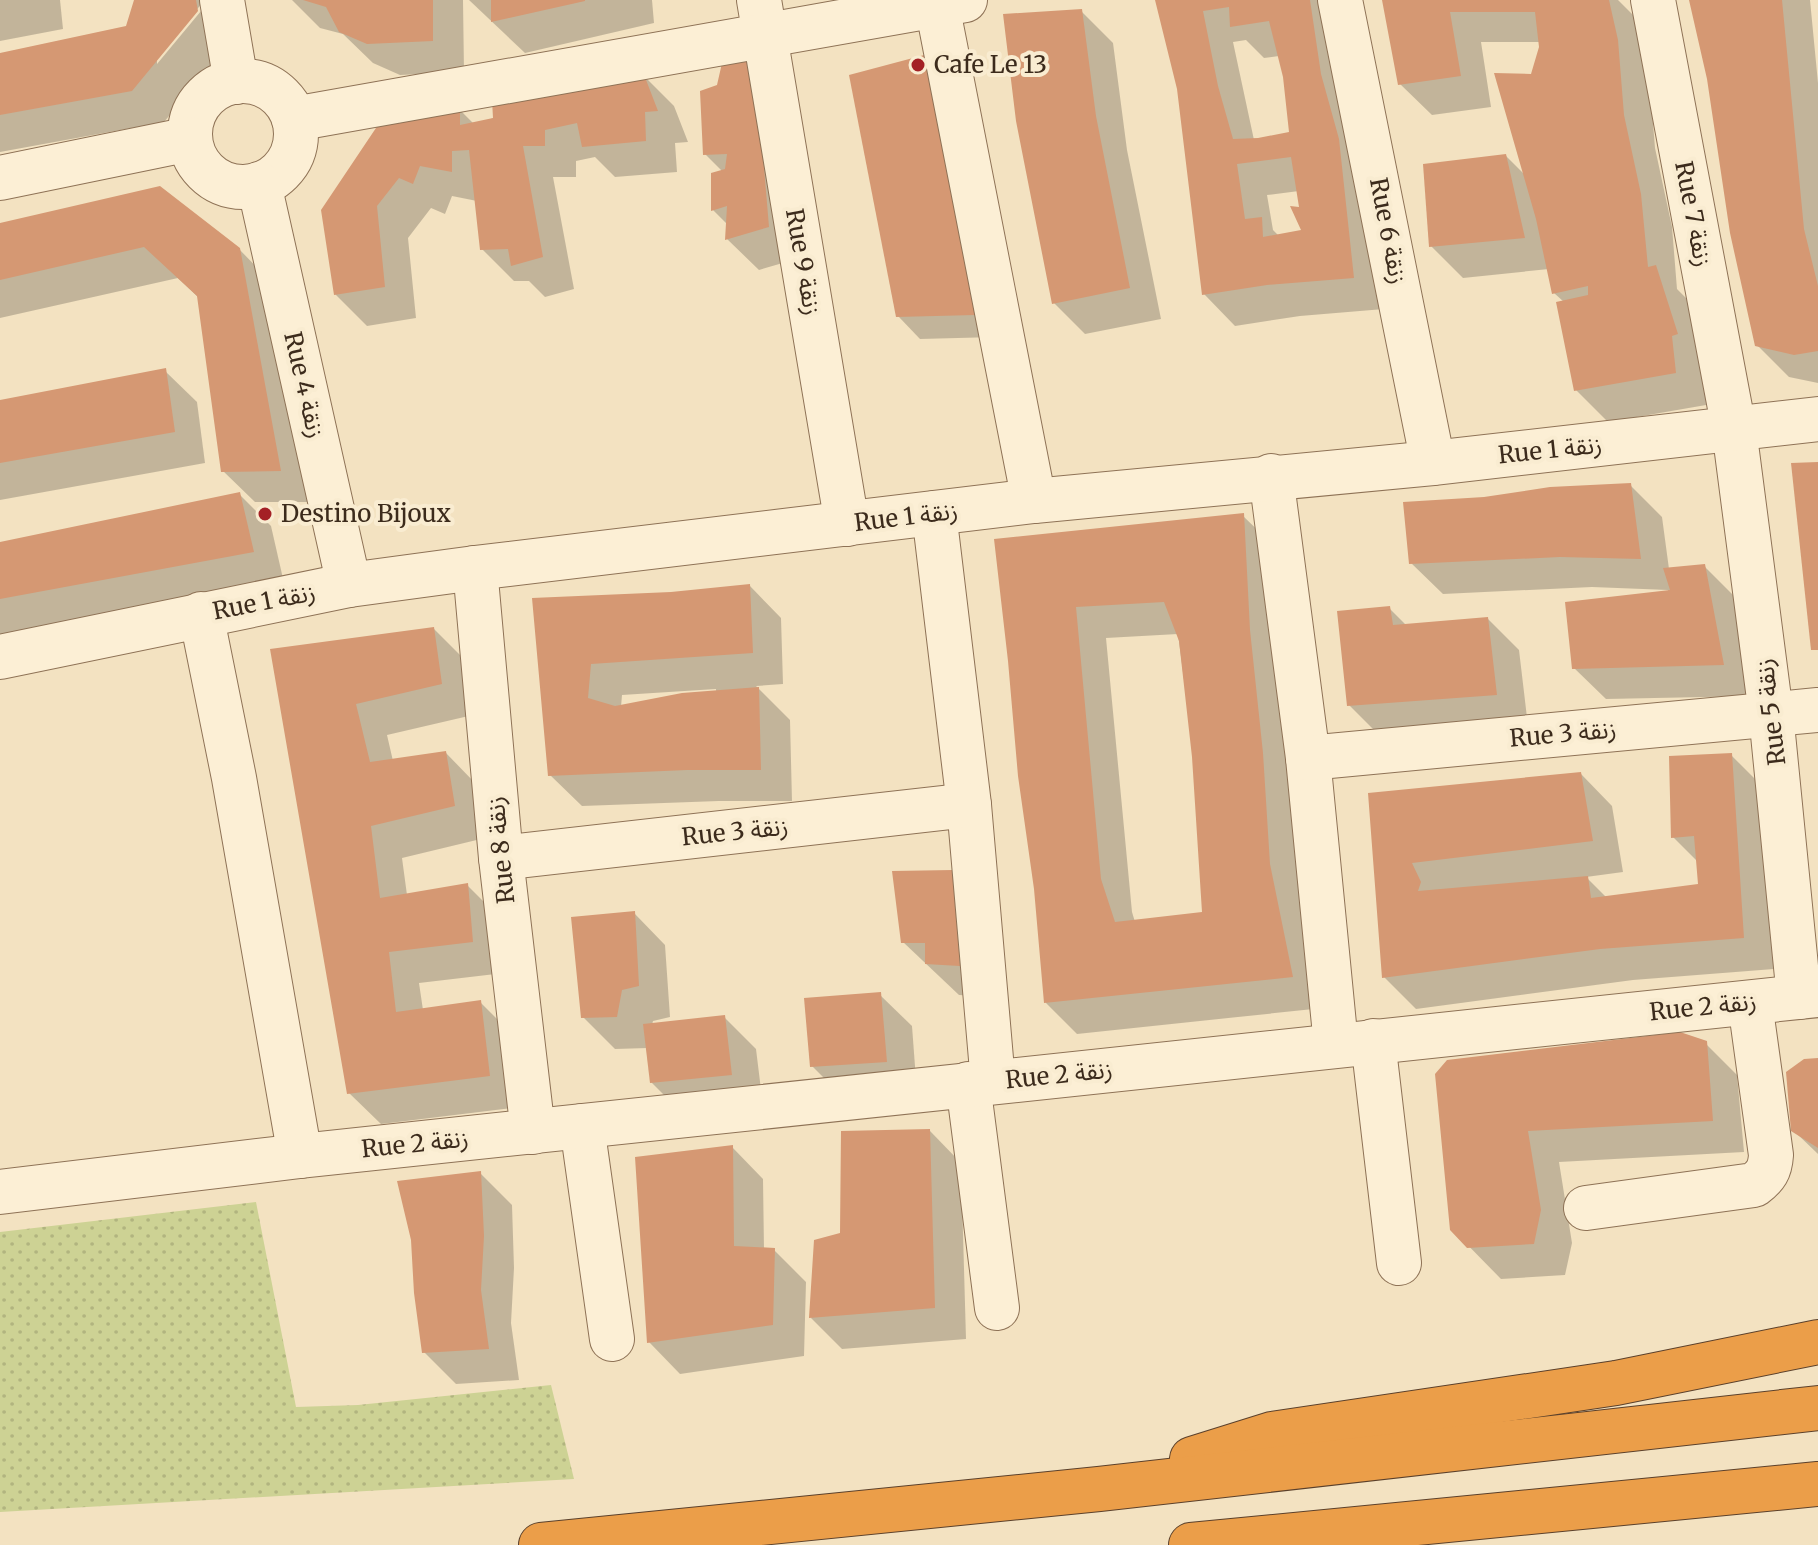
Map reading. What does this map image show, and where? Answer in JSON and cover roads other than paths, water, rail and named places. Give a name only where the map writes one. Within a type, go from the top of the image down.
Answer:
[{"type":"highway","points":[[1099,1489],[1272,1434],[1616,1383],[1818,1342]]},
{"type":"highway","points":[[541,1545],[1099,1489],[1818,1408]]},
{"type":"highway","points":[[1191,1545],[1818,1484]]},
{"type":"street","points":[[222,0],[236,82]]},
{"type":"street","name":"Rue 6 زنقة","points":[[1340,0],[1433,463]]},
{"type":"street","name":"Rue 7 زنقة","points":[[1653,0],[1734,429]]},
{"type":"street","points":[[294,119],[762,17],[946,2],[1034,501]]},
{"type":"street","name":"Rue 9 زنقة","points":[[762,17],[847,524]]},
{"type":"street","points":[[236,82],[260,84],[271,90],[289,107],[294,119],[292,153],[280,172],[259,184],[236,186],[214,178],[198,162],[190,139],[194,113],[201,101],[211,92],[236,82]]},
{"type":"street","points":[[0,178],[190,139]]},
{"type":"street","name":"Rue 4 زنقة","points":[[259,184],[349,585]]},
{"type":"street","name":"Rue 1 زنقة","points":[[0,657],[349,585],[475,568],[1034,501],[1271,476],[1433,463],[1818,419]]},
{"type":"street","name":"Rue 5 زنقة","points":[[1734,429],[1808,996]]},
{"type":"street","points":[[1271,476],[1308,758],[1355,1043],[1399,1263]]},
{"type":"street","points":[[934,513],[969,805],[981,1083],[997,1308]]},
{"type":"street","name":"Rue 8 زنقة","points":[[475,568],[501,858],[533,1132]]},
{"type":"street","points":[[201,614],[234,778],[300,1156]]},
{"type":"street","name":"Rue 3 زنقة","points":[[1308,758],[1818,710]]},
{"type":"street","name":"Rue 3 زنقة","points":[[501,858],[969,805]]},
{"type":"street","name":"Rue 2 زنقة","points":[[0,1192],[300,1156],[1808,996]]},
{"type":"street","points":[[1586,1208],[1754,1185],[1765,1177],[1770,1168],[1771,1155],[1750,1003]]},
{"type":"street","points":[[582,1126],[612,1339]]},
{"type":"place","name":"Cafe Le 13","points":[[918,65]]},
{"type":"place","name":"Destino Bijoux","points":[[265,514]]}]
